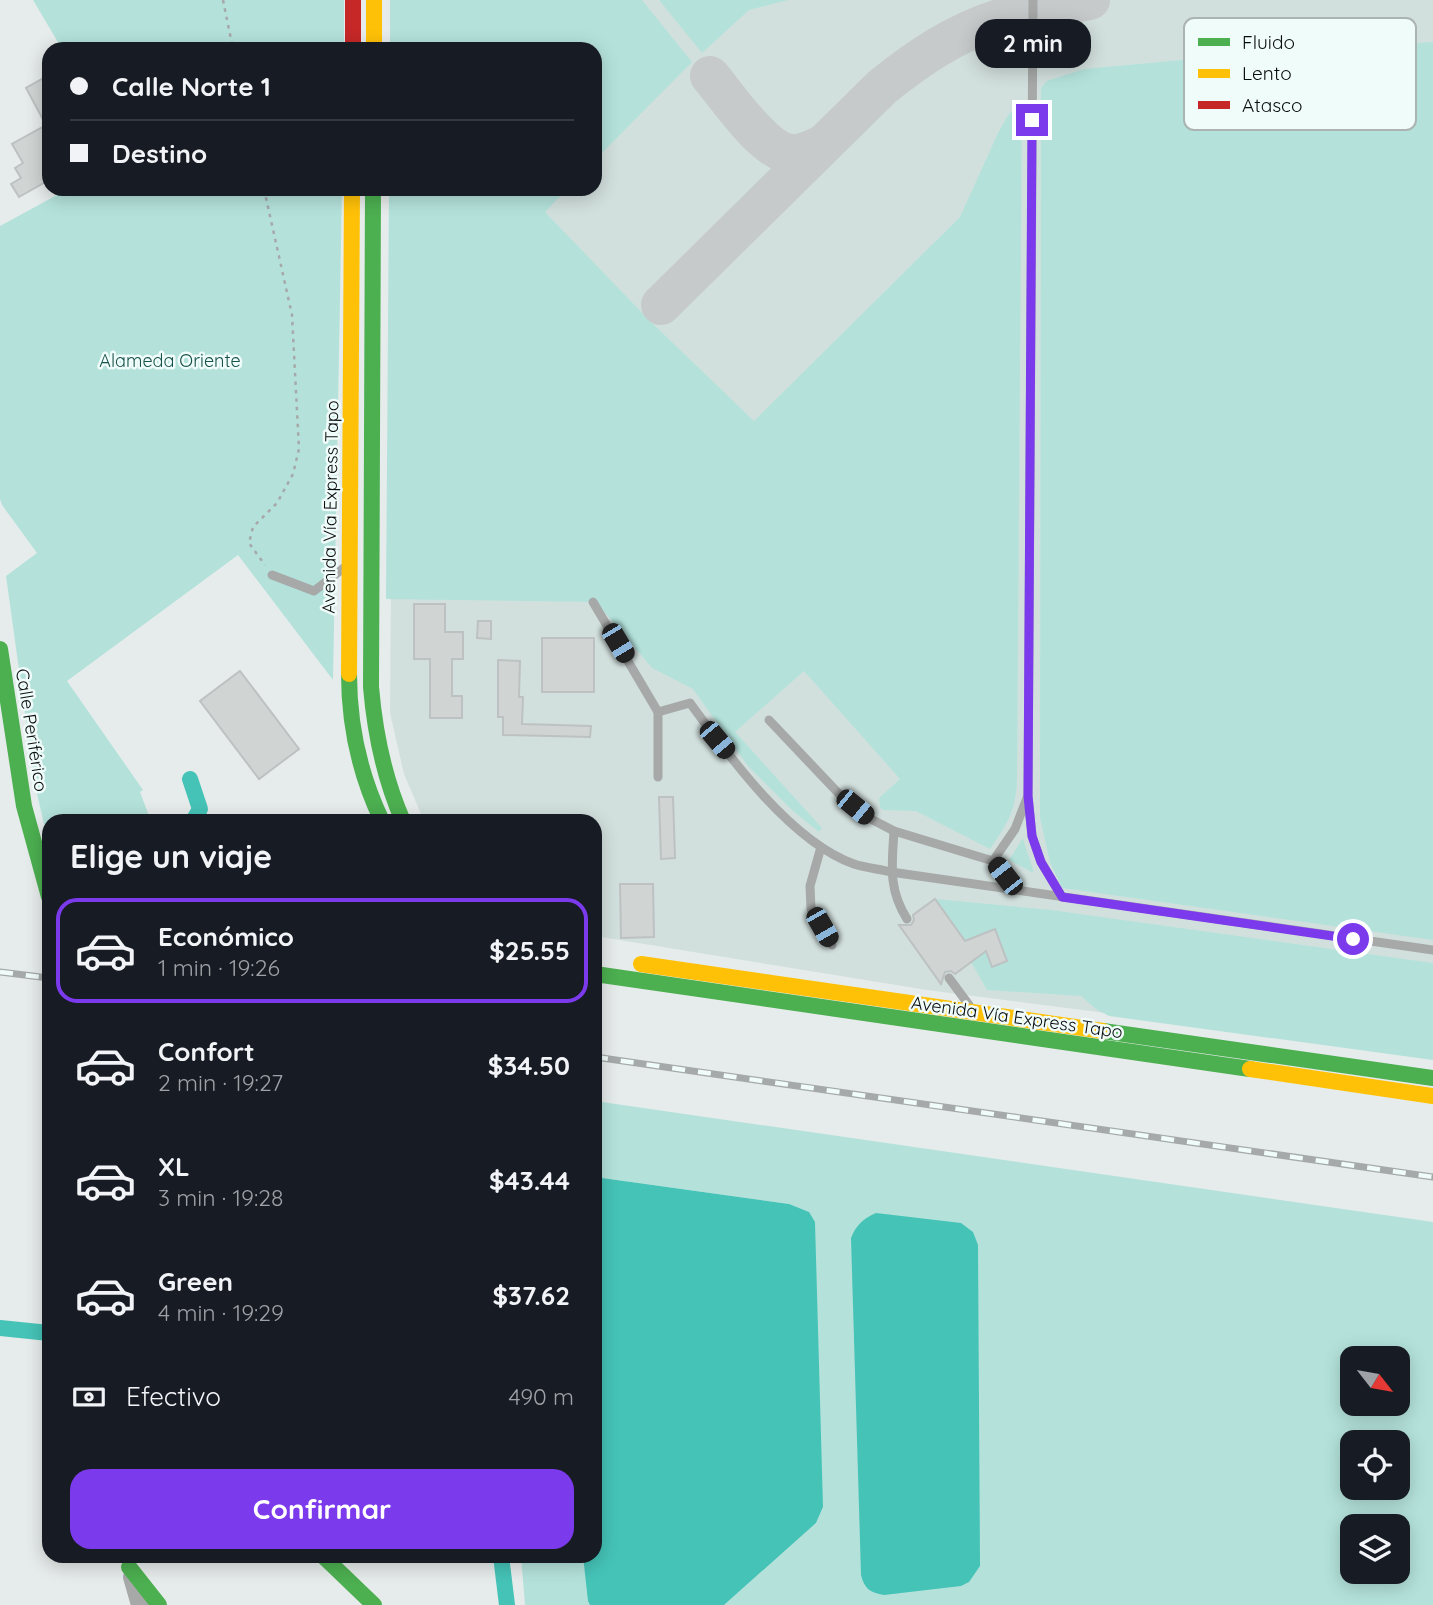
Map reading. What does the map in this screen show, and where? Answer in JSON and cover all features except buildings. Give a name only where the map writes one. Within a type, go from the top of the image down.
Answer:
[{"type":"main road","points":[[353,0],[353,42]]},
{"type":"main road","points":[[374,0],[374,42]]},
{"type":"main road","name":"Avenida Vía Express Tapo","points":[[352,196],[349,685],[353,733],[361,773],[379,814]]},
{"type":"main road","points":[[373,196],[371,687],[380,762],[388,790],[400,814]]},
{"type":"main road","name":"Calle Periférico","points":[[0,649],[15,764],[34,855],[42,877]]},
{"type":"main road","name":"Avenida Vía Express Tapo","points":[[623,961],[1433,1077]]},
{"type":"main road","name":"Avenida Vía Express Tapo","points":[[602,975],[1433,1096]]},
{"type":"main road","points":[[330,1563],[374,1605]]},
{"type":"main road","points":[[129,1567],[159,1605]]},
{"type":"street","points":[[129,1567],[140,1605]]},
{"type":"lane","points":[[1033,0],[1028,796],[1032,836],[1041,862],[1062,897]]},
{"type":"lane","points":[[272,575],[314,591],[349,564]]},
{"type":"lane","points":[[593,602],[658,712],[658,777]]},
{"type":"lane","points":[[658,712],[690,703],[770,803],[821,847],[854,864],[891,872],[1433,950]]},
{"type":"lane","points":[[769,720],[842,797],[869,818],[894,831],[993,862],[1016,890]]},
{"type":"lane","points":[[993,862],[1015,829],[1028,796]]},
{"type":"lane","points":[[894,831],[891,872],[897,902],[907,919]]},
{"type":"lane","points":[[821,847],[810,886],[811,909],[832,945]]},
{"type":"lane","points":[[949,978],[990,1032]]},
{"type":"path","points":[[222,0],[231,42]]},
{"type":"path","points":[[266,196],[292,315],[299,449],[293,474],[277,503],[253,527],[249,543],[272,575]]},
{"type":"shaded area","points":[[395,0],[1433,0],[1433,1059],[927,990],[602,937],[602,814],[421,814],[404,774],[390,713],[394,196],[602,196],[602,42],[566,42]]},
{"type":"green space","points":[[33,0],[344,0],[344,42],[58,42]]},
{"type":"green space","points":[[390,0],[642,0],[692,62],[602,153],[602,42],[390,42]]},
{"type":"green space","points":[[659,0],[788,0],[749,10],[702,53]]},
{"type":"green space","points":[[1433,42],[1433,940],[1062,888],[1050,862],[1040,818],[1041,88],[1047,81],[1084,69],[1184,60],[1184,130],[1416,130],[1416,43]]},
{"type":"green space","points":[[1022,101],[1017,782],[1009,818],[990,849],[916,811],[883,810],[879,798],[900,779],[804,671],[735,732],[822,828],[819,832],[792,810],[748,766],[693,689],[652,668],[596,602],[386,599],[389,196],[560,196],[545,212],[651,322],[754,421],[960,217],[1008,115]]},
{"type":"green space","name":"Alameda Oriente","points":[[55,196],[342,196],[333,680],[238,555],[67,681],[143,790],[140,792],[148,814],[42,816],[35,785],[6,576],[37,553],[0,499],[0,226]]},
{"type":"green space","points":[[1023,839],[1034,873],[1009,860]]},
{"type":"green space","points":[[935,899],[1051,910],[1433,963],[1433,1060],[1109,1016],[1081,996],[987,990],[971,962],[977,957]]},
{"type":"green space","points":[[602,1102],[1433,1222],[1433,1605],[724,1605],[816,1523],[823,1507],[789,1204],[602,1178]]},
{"type":"green space","points":[[522,1563],[584,1563],[590,1605],[525,1605]]},
{"type":"water","points":[[602,1178],[789,1204],[809,1212],[815,1222],[823,1507],[816,1523],[724,1605],[590,1605],[584,1563],[602,1563]]},
{"type":"water","points":[[876,1213],[961,1223],[973,1232],[978,1245],[980,1566],[969,1582],[961,1586],[884,1595],[868,1589],[861,1575],[851,1238],[861,1222]]},
{"type":"waterway","points":[[190,779],[200,809],[197,814]]},
{"type":"waterway","points":[[0,1328],[42,1332]]},
{"type":"waterway","points":[[502,1563],[507,1605]]},
{"type":"taxiway","points":[[661,305],[882,87],[909,66],[952,39],[999,19],[1090,0]]},
{"type":"taxiway","points":[[710,76],[758,134],[780,151],[800,154],[822,145]]},
{"type":"railway","points":[[0,972],[42,977]]},
{"type":"railway","points":[[602,1058],[1433,1177]]},
{"type":"traffic: fast","points":[[373,196],[371,687],[381,756],[400,814]]},
{"type":"traffic: fast","points":[[0,649],[24,806],[42,872]]},
{"type":"traffic: fast","points":[[349,674],[357,749],[379,814]]},
{"type":"traffic: fast","points":[[602,975],[1250,1069]]},
{"type":"traffic: fast","points":[[1103,1031],[1433,1078]]},
{"type":"traffic: fast","points":[[330,1563],[374,1605]]},
{"type":"traffic: fast","points":[[129,1567],[159,1605]]},
{"type":"traffic: slow","points":[[374,0],[374,42]]},
{"type":"traffic: slow","points":[[349,674],[352,196]]},
{"type":"traffic: slow","points":[[641,964],[1103,1031]]},
{"type":"traffic: slow","points":[[1250,1069],[1433,1096]]},
{"type":"traffic: jam","points":[[353,0],[353,42]]},
{"type":"route","points":[[1032,120],[1028,796],[1032,836],[1041,862],[1062,897],[1353,939]]}]
